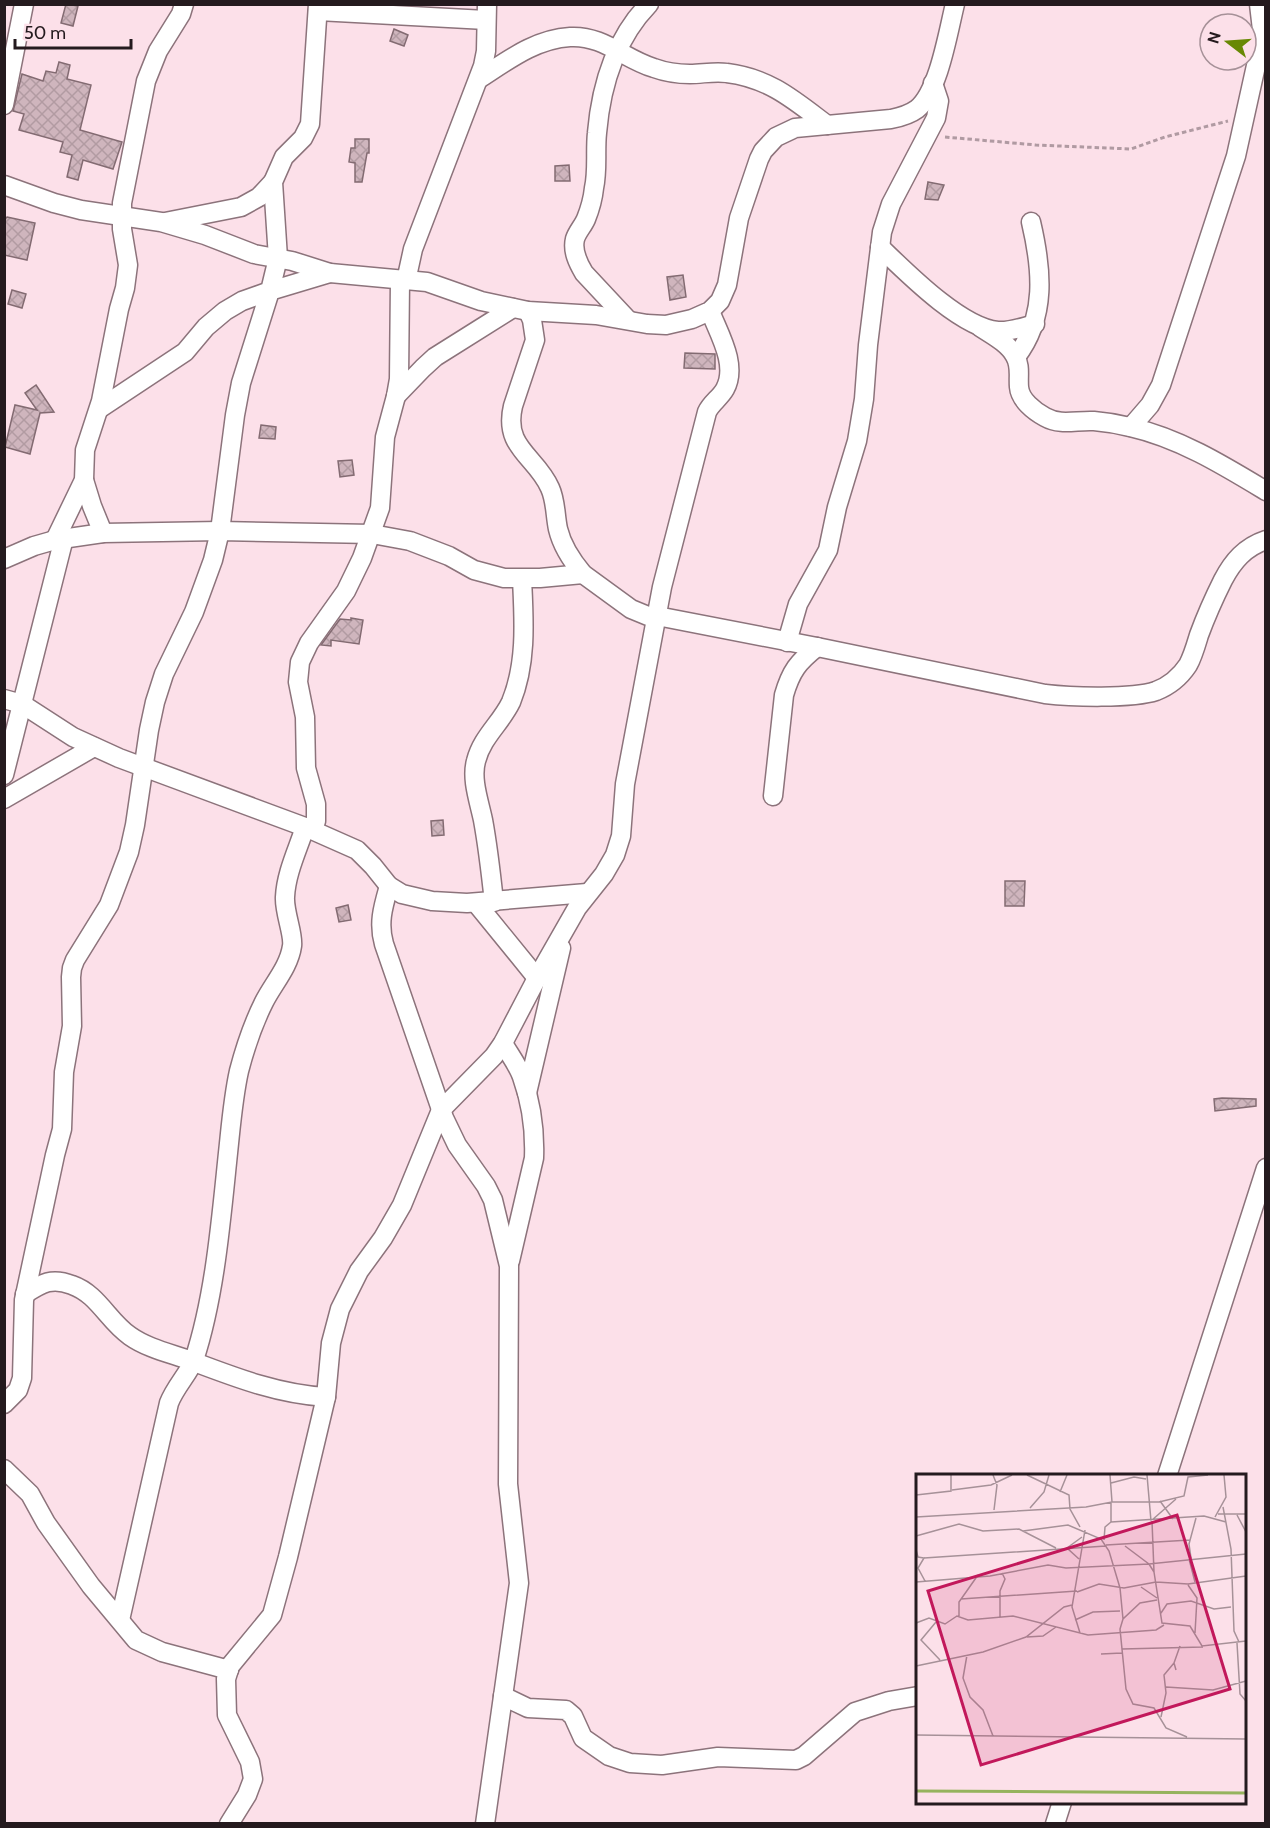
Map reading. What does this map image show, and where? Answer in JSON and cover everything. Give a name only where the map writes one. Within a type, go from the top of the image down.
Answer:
[{"type":"street","points":[[4,105],[24,4]]},
{"type":"street","points":[[103,533],[84,480],[85,450],[99,409],[127,278],[127,252],[121,217],[124,189],[146,81],[158,51],[181,14],[184,4]]},
{"type":"street","points":[[627,320],[584,273],[574,247],[575,238],[586,219],[592,198],[597,170],[599,110],[611,63],[630,28],[649,4]]},
{"type":"street","points":[[4,185],[54,203],[121,217],[161,222],[205,235],[254,254],[278,258],[330,273],[437,285],[481,301],[520,309],[596,315],[666,325],[692,320],[710,311],[725,293],[739,218],[755,167],[764,151],[785,132],[805,126],[891,119],[910,114],[922,104],[940,66],[955,4]]},
{"type":"street","points":[[1131,427],[1150,405],[1161,385],[1211,239],[1236,156],[1261,43],[1262,30],[1258,4]]},
{"type":"street","points":[[120,1620],[169,1403],[177,1385],[193,1362],[210,1290],[239,1072],[258,1014],[273,984],[286,966],[290,954],[293,943],[286,916],[285,895],[289,873],[309,828],[316,821],[316,804],[306,768],[305,717],[298,682],[300,662],[309,643],[346,591],[377,521],[382,496],[381,472],[385,437],[399,379],[403,281],[413,249],[479,79],[486,51],[487,12],[318,8],[310,124],[303,138],[284,157],[273,182],[259,197],[241,207],[161,222]]},
{"type":"street","points":[[4,42],[20,30]]},
{"type":"street","points":[[479,79],[530,48],[557,39],[575,37],[594,39],[642,64],[661,70],[689,74],[725,73],[756,78],[781,90],[827,125]]},
{"type":"street","points":[[787,642],[798,604],[828,550],[837,507],[857,441],[864,399],[880,247],[886,218],[891,204],[928,135],[938,109],[938,93],[933,83]]},
{"type":"street","points":[[4,1404],[18,1390],[22,1378],[22,1317],[25,1294],[62,1129],[64,1072],[72,1026],[70,977],[75,960],[104,914],[120,879],[135,825],[148,730],[164,674],[195,612],[213,560],[220,531],[234,415],[278,258],[273,182]]},
{"type":"street","points":[[1016,357],[1035,324],[1040,292],[1038,250],[1031,222]]},
{"type":"street","points":[[880,247],[937,298],[1008,346],[1016,357],[1022,395],[1027,404],[1044,417],[1067,423],[1092,421],[1131,427],[1151,433],[1189,448],[1266,491]]},
{"type":"street","points":[[99,409],[186,352],[206,327],[225,311],[242,301],[330,273]]},
{"type":"street","points":[[396,396],[435,357],[520,309]]},
{"type":"street","points":[[520,309],[532,320],[535,340],[511,414],[512,433],[516,442],[550,487],[558,530],[570,557],[583,574],[639,614],[817,647],[1045,694],[1078,697],[1153,692],[1172,683],[1184,670],[1193,655],[1218,591],[1231,565],[1244,552],[1266,540]]},
{"type":"street","points":[[229,1824],[247,1795],[253,1779],[250,1762],[227,1715],[226,1679],[229,1670],[272,1615],[326,1397],[331,1343],[340,1309],[359,1271],[394,1221],[441,1110],[494,1056],[503,1043],[537,978],[587,893],[610,865],[621,836],[627,773],[662,588],[707,412],[725,389],[729,376],[728,356],[710,311]]},
{"type":"street","points":[[980,327],[1005,331],[1035,324]]},
{"type":"street","points":[[4,775],[13,701],[60,539],[84,480]]},
{"type":"street","points":[[4,559],[60,539],[103,533],[220,531],[372,534],[410,541],[430,548],[474,570],[489,574],[522,579],[583,574]]},
{"type":"street","points":[[4,542],[30,548]]},
{"type":"street","points":[[522,579],[524,637],[517,678],[510,702],[482,742],[475,763],[476,786],[490,868],[485,902],[537,978]]},
{"type":"street","points":[[772,796],[784,695],[799,661],[817,647]]},
{"type":"street","points":[[13,701],[94,747],[309,828],[357,850],[374,866],[389,886],[410,897],[449,902],[485,902],[587,893]]},
{"type":"street","points":[[4,799],[94,747]]},
{"type":"street","points":[[389,886],[381,913],[381,934],[441,1110],[457,1144],[493,1200],[509,1266]]},
{"type":"street","points":[[527,1095],[566,929]]},
{"type":"street","points":[[485,1824],[519,1582],[508,1484],[509,1266],[534,1158],[533,1131],[522,1075],[503,1043]]},
{"type":"street","points":[[1168,1474],[1266,1168]]},
{"type":"street","points":[[25,1294],[45,1282],[54,1281],[73,1285],[90,1294],[113,1321],[129,1336],[142,1343],[270,1389],[299,1395],[326,1397]]},
{"type":"street","points":[[4,1468],[30,1494],[53,1533],[91,1586],[136,1640],[162,1652],[229,1670]]},
{"type":"street","points":[[503,1696],[528,1708],[566,1710],[573,1716],[583,1738],[597,1748],[619,1760],[652,1766],[710,1758],[796,1760],[804,1756],[855,1712],[889,1701],[916,1696]]},
{"type":"street","points":[[1055,1824],[1062,1804]]},
{"type":"path","points":[[928,135],[1036,145],[1131,149],[1165,137],[1246,116]]},
{"type":"building","points":[[66,4],[78,6],[73,26],[61,23]]},
{"type":"building","points":[[394,29],[408,35],[404,46],[390,41]]},
{"type":"building","points":[[59,62],[70,65],[67,79],[91,85],[80,130],[122,142],[113,169],[83,160],[78,180],[67,177],[72,155],[60,152],[63,142],[19,130],[24,114],[13,111],[22,74],[43,81],[46,71],[56,73]]},
{"type":"building","points":[[355,139],[369,139],[369,153],[367,153],[362,182],[355,182],[355,163],[349,162],[351,148],[355,148]]},
{"type":"building","points":[[569,165],[570,181],[555,181],[555,166]]},
{"type":"building","points":[[928,182],[944,185],[938,200],[925,199]]},
{"type":"building","points":[[7,217],[35,223],[27,260],[4,255],[4,220]]},
{"type":"building","points":[[683,275],[686,297],[670,300],[667,277]]},
{"type":"building","points":[[12,290],[26,294],[22,308],[8,304]]},
{"type":"building","points":[[685,353],[715,354],[715,369],[684,368]]},
{"type":"building","points":[[36,385],[54,412],[40,413],[30,454],[5,447],[15,405],[37,410],[25,393]]},
{"type":"building","points":[[261,425],[276,427],[275,439],[259,438]]},
{"type":"building","points":[[352,460],[354,475],[340,477],[338,461]]},
{"type":"building","points":[[351,618],[363,620],[359,644],[331,640],[331,646],[321,645],[340,619],[351,620]]},
{"type":"building","points":[[443,820],[444,835],[432,836],[431,821]]},
{"type":"building","points":[[1005,881],[1025,881],[1024,906],[1005,906]]},
{"type":"building","points":[[348,905],[351,920],[339,922],[336,908]]},
{"type":"building","points":[[1214,1099],[1256,1099],[1256,1106],[1215,1111]]}]
